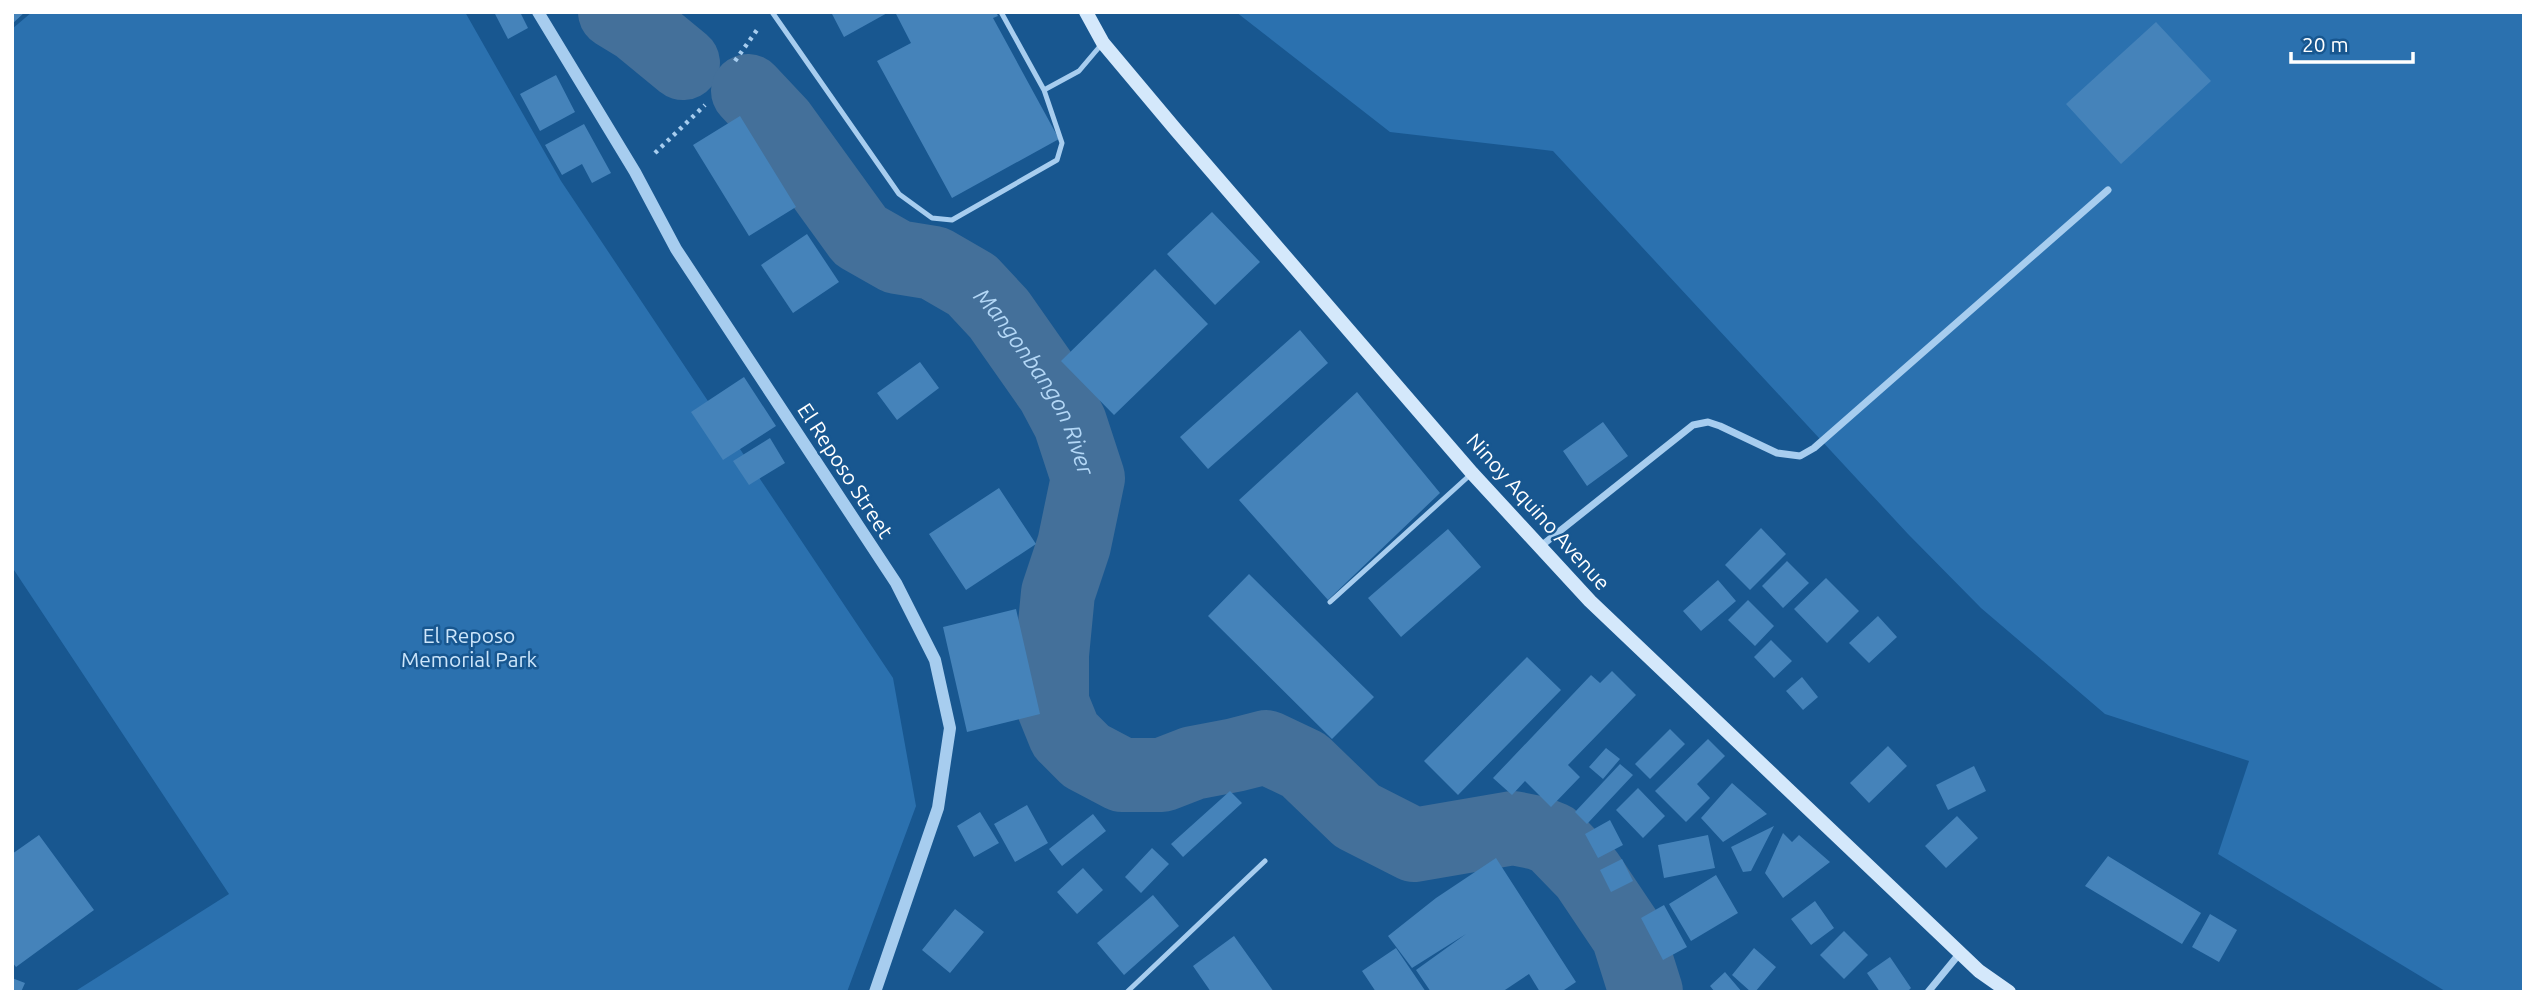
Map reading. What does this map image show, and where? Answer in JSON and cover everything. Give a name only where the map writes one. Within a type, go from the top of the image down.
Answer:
[{"type":"main road","name":"Ninoy Aquino Avenue","points":[[1086,12],[1103,43],[1472,473],[1590,601],[1979,971],[2009,992]]},
{"type":"street","name":"El Reposo Street","points":[[538,12],[635,173],[676,249],[896,583],[935,660],[950,728],[938,808],[875,992]]},
{"type":"street","points":[[1542,547],[1693,425],[1708,422],[1720,426],[1777,453],[1800,456],[1814,448],[2108,190]]},
{"type":"street","points":[[1928,992],[1960,953]]},
{"type":"lane","points":[[772,12],[899,194],[932,218],[952,220],[1057,160],[1062,143],[1044,90],[1001,12]]},
{"type":"lane","points":[[1044,90],[1079,71],[1103,43]]},
{"type":"lane","points":[[1330,603],[1472,473]]},
{"type":"lane","points":[[1127,992],[1265,861]]},
{"type":"path","points":[[736,61],[763,22]]},
{"type":"path","points":[[635,173],[705,105]]},
{"type":"green space","name":"El Reposo Memorial Park","points":[[32,12],[465,12],[561,181],[893,678],[916,806],[847,992],[74,992],[229,894],[12,567],[12,29]]},
{"type":"green space","points":[[1236,12],[2524,12],[2524,992],[2445,991],[2218,854],[2249,761],[2105,714],[1981,608],[1908,534],[1553,151],[1390,132]]},
{"type":"building","points":[[12,12],[25,12],[12,24]]},
{"type":"building","points":[[494,12],[520,12],[528,28],[508,39]]},
{"type":"building","points":[[831,12],[889,12],[844,37]]},
{"type":"building","points":[[895,12],[996,12],[998,16],[993,18],[1059,139],[952,198],[877,61],[911,43]]},
{"type":"building","points":[[2156,22],[2211,81],[2121,164],[2066,104]]},
{"type":"building","points":[[556,75],[575,112],[540,131],[520,94]]},
{"type":"building","points":[[740,116],[796,207],[749,236],[693,145]]},
{"type":"building","points":[[584,124],[611,173],[592,183],[582,164],[562,175],[545,145]]},
{"type":"building","points":[[1212,212],[1260,262],[1215,305],[1167,254]]},
{"type":"building","points":[[807,234],[839,282],[793,313],[761,265]]},
{"type":"building","points":[[1155,269],[1208,324],[1114,415],[1061,361]]},
{"type":"building","points":[[1300,330],[1328,363],[1208,469],[1180,437]]},
{"type":"building","points":[[920,362],[939,388],[897,420],[877,393]]},
{"type":"building","points":[[744,377],[776,426],[723,460],[691,412]]},
{"type":"building","points":[[1357,392],[1440,493],[1328,600],[1239,500]]},
{"type":"building","points":[[1603,422],[1628,456],[1587,486],[1563,451]]},
{"type":"building","points":[[770,438],[785,463],[749,485],[733,461]]},
{"type":"building","points":[[999,488],[1036,544],[966,590],[929,534]]},
{"type":"building","points":[[1761,528],[1786,554],[1750,590],[1725,565]]},
{"type":"building","points":[[1448,529],[1481,567],[1401,637],[1368,598]]},
{"type":"building","points":[[1787,561],[1809,583],[1783,608],[1762,586]]},
{"type":"building","points":[[1249,574],[1374,697],[1332,739],[1208,616]]},
{"type":"building","points":[[1826,578],[1859,611],[1827,643],[1794,609]]},
{"type":"building","points":[[1718,580],[1736,601],[1701,631],[1683,611]]},
{"type":"building","points":[[1748,600],[1774,626],[1755,646],[1728,620]]},
{"type":"building","points":[[1016,609],[1040,714],[967,732],[943,627]]},
{"type":"building","points":[[1878,616],[1897,637],[1869,663],[1849,643]]},
{"type":"building","points":[[1771,640],[1792,661],[1774,678],[1754,657]]},
{"type":"building","points":[[1527,657],[1561,690],[1458,795],[1424,761]]},
{"type":"building","points":[[1612,671],[1636,695],[1568,765],[1580,777],[1551,807],[1525,781],[1512,795],[1493,778],[1591,675],[1600,683]]},
{"type":"building","points":[[1802,677],[1818,697],[1803,710],[1786,691]]},
{"type":"building","points":[[1670,729],[1685,744],[1650,779],[1635,764]]},
{"type":"building","points":[[1708,739],[1725,756],[1697,784],[1710,798],[1686,822],[1655,791]]},
{"type":"building","points":[[1888,746],[1907,766],[1869,803],[1850,783]]},
{"type":"building","points":[[1606,748],[1620,759],[1603,779],[1589,767]]},
{"type":"building","points":[[1620,764],[1633,775],[1587,824],[1575,812]]},
{"type":"building","points":[[1974,766],[1986,791],[1948,810],[1936,785]]},
{"type":"building","points":[[1732,783],[1767,814],[1723,842],[1701,818]]},
{"type":"building","points":[[1638,788],[1665,816],[1643,838],[1616,810]]},
{"type":"building","points":[[1230,791],[1242,803],[1183,857],[1171,844]]},
{"type":"building","points":[[1027,805],[1048,843],[1015,862],[994,824]]},
{"type":"building","points":[[980,812],[999,843],[974,857],[957,826]]},
{"type":"building","points":[[1093,814],[1106,831],[1062,866],[1049,849]]},
{"type":"building","points":[[1957,816],[1978,838],[1946,868],[1925,846]]},
{"type":"building","points":[[1610,820],[1623,845],[1598,858],[1585,834]]},
{"type":"building","points":[[1774,826],[1751,871],[1743,872],[1731,847]]},
{"type":"building","points":[[1783,833],[1792,842],[1799,835],[1830,862],[1783,898],[1765,873]]},
{"type":"building","points":[[39,835],[94,910],[16,967],[12,962],[12,854]]},
{"type":"building","points":[[1708,835],[1715,868],[1664,878],[1658,845]]},
{"type":"building","points":[[1152,848],[1169,864],[1141,893],[1125,877]]},
{"type":"building","points":[[2108,856],[2201,913],[2182,944],[2085,886]]},
{"type":"building","points":[[1496,858],[1576,982],[1561,992],[1540,992],[1529,974],[1502,992],[1431,992],[1416,970],[1466,934],[1412,968],[1388,936],[1436,898]]},
{"type":"building","points":[[1622,859],[1633,881],[1611,892],[1600,870]]},
{"type":"building","points":[[1083,868],[1103,890],[1077,914],[1057,892]]},
{"type":"building","points":[[1716,875],[1738,913],[1691,941],[1669,904]]},
{"type":"building","points":[[1153,895],[1179,926],[1124,975],[1097,943]]},
{"type":"building","points":[[1815,901],[1834,928],[1811,945],[1791,919]]},
{"type":"building","points":[[1664,905],[1687,947],[1663,960],[1641,918]]},
{"type":"building","points":[[955,909],[984,932],[950,973],[922,950]]},
{"type":"building","points":[[2210,914],[2237,930],[2219,962],[2192,947]]},
{"type":"building","points":[[1844,931],[1868,955],[1844,979],[1820,955]]},
{"type":"building","points":[[1234,936],[1274,992],[1211,992],[1193,966]]},
{"type":"building","points":[[1396,948],[1426,992],[1376,992],[1362,971]]},
{"type":"building","points":[[1754,948],[1776,967],[1755,992],[1751,992],[1732,975]]},
{"type":"building","points":[[1890,957],[1911,988],[1907,992],[1880,992],[1867,973]]},
{"type":"building","points":[[1725,972],[1742,992],[1715,992],[1710,986]]},
{"type":"building","points":[[12,978],[25,983],[21,992],[12,992]]},
{"type":"waterway","name":"Mangonbangon River","points":[[615,12],[638,26],[683,63]]},
{"type":"waterway","name":"Mangonbangon River","points":[[748,91],[779,124],[860,236],[897,257],[934,263],[972,285],[999,314],[1053,391],[1070,423],[1088,478],[1074,545],[1058,593],[1052,655],[1052,703],[1065,735],[1086,756],[1122,775],[1162,775],[1193,763],[1266,747],[1304,765],[1357,816],[1414,845],[1513,828],[1553,839],[1587,874],[1628,935],[1646,992]]}]
